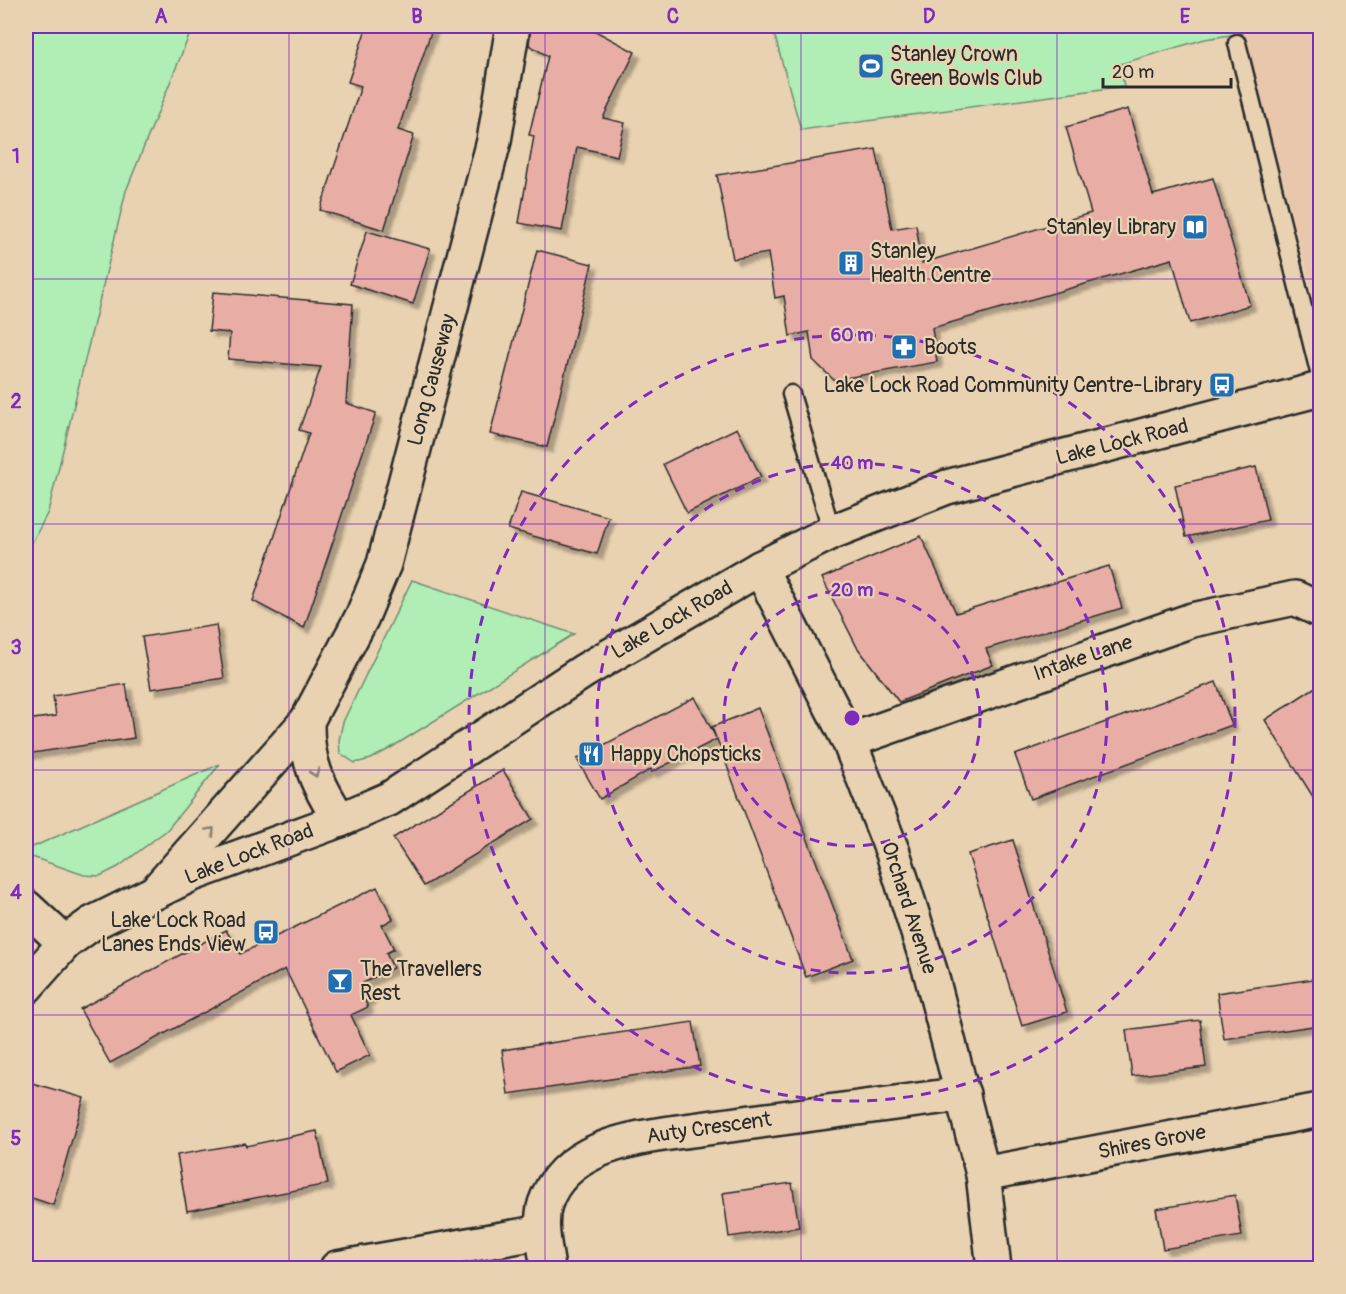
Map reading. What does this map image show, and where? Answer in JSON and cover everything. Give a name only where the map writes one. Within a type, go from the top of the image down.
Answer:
[{"type":"street","name":"Long Causeway","points":[[157,890],[308,721],[362,617],[384,564],[494,141],[513,26]]},
{"type":"street","name":"Lake Lock Road","points":[[26,987],[65,943],[91,924],[190,875],[340,820],[389,799],[585,671],[760,568],[832,532],[947,487],[1320,390]]},
{"type":"street","name":"Orchard Avenue","points":[[760,568],[849,741],[893,853],[931,974],[983,1174],[994,1269]]},
{"type":"street","name":"Intake Lane","points":[[849,741],[1192,620],[1295,598],[1320,610]]},
{"type":"street","name":"Long Causeway","points":[[308,721],[307,745],[311,764],[320,789],[340,820]]},
{"type":"street","points":[[26,907],[65,943]]},
{"type":"street","name":"Auty Crescent","points":[[548,1269],[542,1232],[545,1205],[556,1183],[578,1162],[607,1146],[637,1137],[963,1094]]},
{"type":"street","name":"Shires Grove","points":[[983,1174],[1320,1110]]},
{"type":"street","points":[[337,1269],[542,1232]]},
{"type":"lane","points":[[1237,43],[1320,376]]},
{"type":"lane","points":[[791,394],[832,532]]},
{"type":"shaded area","points":[[1241,26],[1320,26],[1320,319],[1243,33]]},
{"type":"green space","points":[[26,26],[193,26],[126,191],[48,512],[26,554]]},
{"type":"green space","points":[[772,26],[1241,26],[1243,33],[1205,39],[1120,64],[1124,86],[801,130]]},
{"type":"green space","points":[[412,580],[574,634],[389,749],[371,759],[355,763],[340,753],[339,740],[343,722]]},
{"type":"green space","points":[[220,764],[167,830],[118,867],[100,876],[84,875],[26,855],[26,850]]},
{"type":"building","points":[[367,26],[433,26],[398,130],[414,135],[384,230],[320,210],[361,86],[348,82]]},
{"type":"building","points":[[531,26],[586,26],[635,52],[603,118],[625,123],[617,156],[577,147],[562,231],[519,223],[534,136],[529,135],[548,56],[529,45]]},
{"type":"building","points":[[1128,109],[1153,195],[1213,178],[1250,305],[1190,323],[1172,259],[932,328],[937,362],[834,380],[813,360],[809,332],[790,336],[784,296],[775,298],[768,253],[733,259],[717,175],[876,149],[892,229],[916,225],[922,263],[1091,213],[1066,127]]},
{"type":"building","points":[[367,231],[430,249],[413,304],[350,284]]},
{"type":"building","points":[[537,250],[592,264],[547,447],[490,434]]},
{"type":"building","points":[[213,292],[353,304],[346,403],[376,413],[304,628],[253,601],[309,433],[299,430],[321,367],[228,359],[230,333],[209,331]]},
{"type":"building","points":[[737,428],[761,477],[687,513],[663,464]]},
{"type":"building","points":[[1256,467],[1268,520],[1186,537],[1175,485]]},
{"type":"building","points":[[521,492],[609,517],[597,554],[508,529]]},
{"type":"building","points":[[921,536],[956,613],[1109,566],[1122,608],[986,649],[993,665],[899,702],[857,647],[822,578]]},
{"type":"building","points":[[216,625],[224,678],[151,689],[142,637]]},
{"type":"building","points":[[1216,682],[1232,725],[1031,799],[1015,755]]},
{"type":"building","points":[[126,684],[134,738],[26,754],[26,720],[56,716],[53,696]]},
{"type":"building","points":[[1320,684],[1320,808],[1265,720]]},
{"type":"building","points":[[695,697],[716,738],[712,727],[758,708],[853,959],[806,977],[717,739],[652,772],[651,769],[600,799],[577,759]]},
{"type":"building","points":[[503,770],[533,819],[424,886],[393,838]]},
{"type":"building","points":[[1013,840],[1067,1012],[1022,1026],[968,854]]},
{"type":"building","points":[[377,887],[393,919],[382,925],[394,949],[386,953],[393,968],[363,983],[370,998],[365,1001],[368,1007],[351,1015],[370,1055],[336,1072],[285,969],[110,1063],[80,1009],[226,930],[240,954]]},
{"type":"building","points":[[1320,978],[1320,1025],[1224,1039],[1217,993]]},
{"type":"building","points":[[1200,1020],[1206,1067],[1132,1076],[1126,1030]]},
{"type":"building","points":[[693,1022],[700,1066],[508,1094],[502,1050]]},
{"type":"building","points":[[32,1083],[84,1098],[53,1205],[26,1196],[26,1106]]},
{"type":"building","points":[[317,1131],[328,1184],[187,1211],[177,1155],[245,1143],[246,1146]]},
{"type":"building","points":[[792,1183],[799,1227],[729,1237],[723,1193]]},
{"type":"building","points":[[1235,1195],[1242,1236],[1163,1249],[1156,1209]]},
{"type":"place","name":"Stanley Crown Green Bowls Club","points":[[871,66]]},
{"type":"place","name":"Stanley Library","points":[[1195,227]]},
{"type":"place","name":"Stanley Health Centre","points":[[851,263]]},
{"type":"place","name":"Boots","points":[[904,347]]},
{"type":"place","name":"Lake Lock Road Community Centre-Library","points":[[1222,385]]},
{"type":"place","name":"Happy Chopsticks","points":[[591,754]]},
{"type":"place","name":"Lake Lock Road Lanes Ends View","points":[[266,932]]},
{"type":"place","name":"The Travellers Rest","points":[[340,981]]}]
